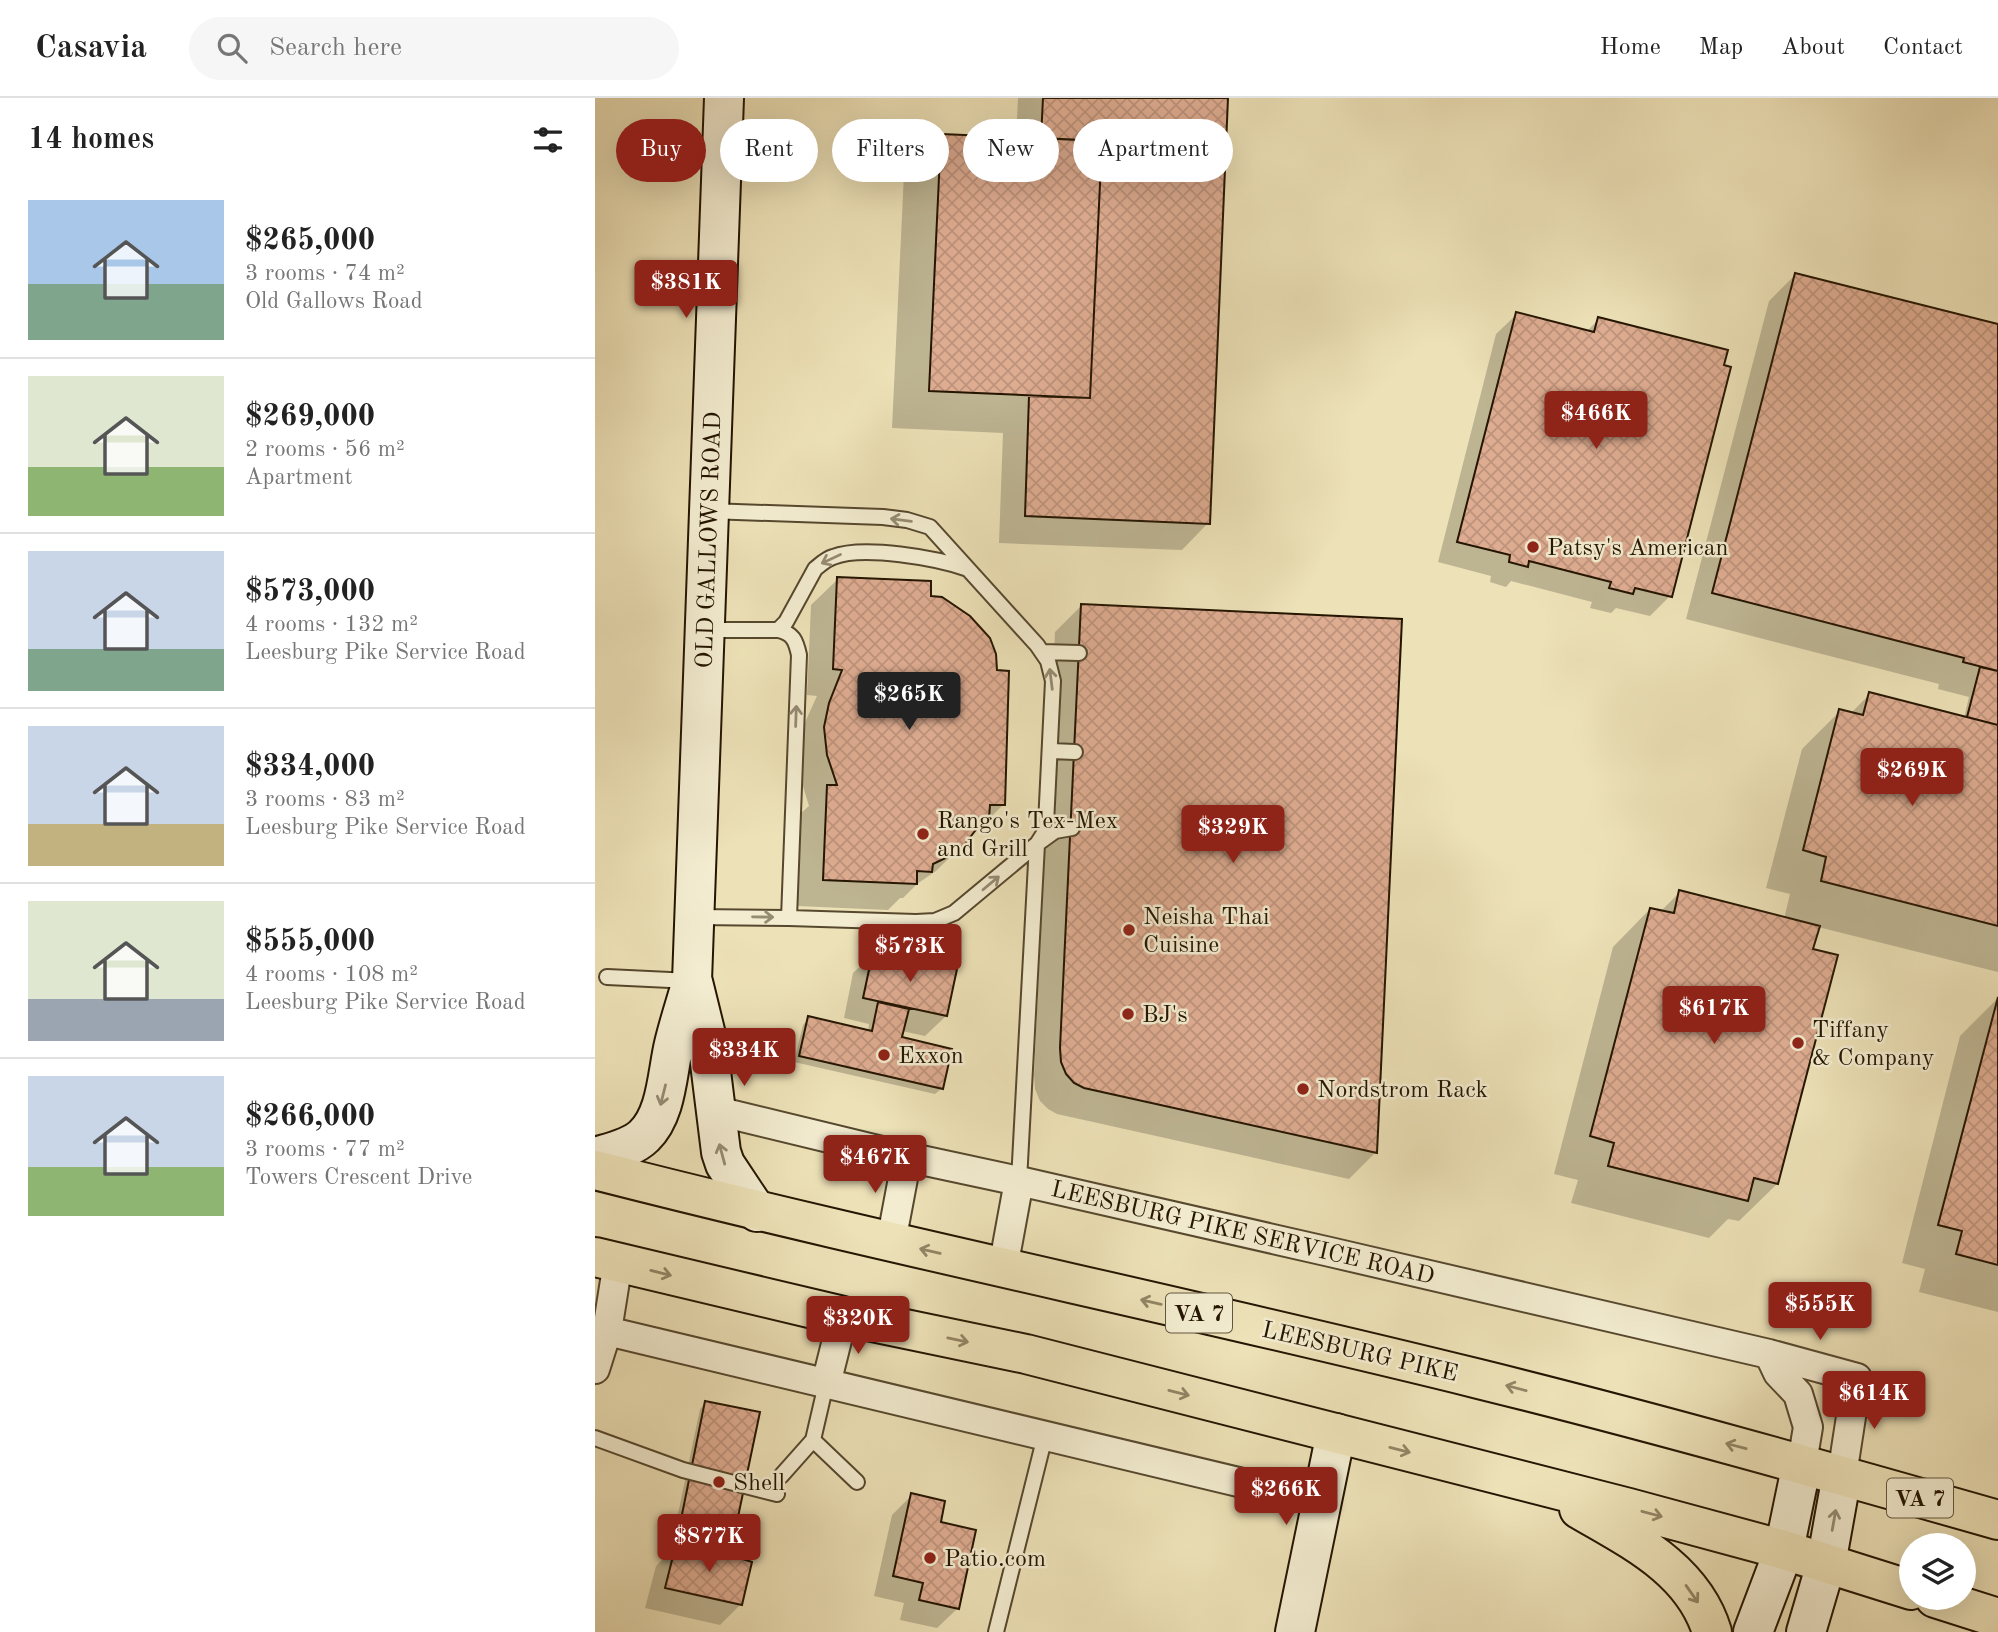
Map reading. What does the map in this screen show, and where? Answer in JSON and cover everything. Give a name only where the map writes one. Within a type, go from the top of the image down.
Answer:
[{"type":"highway","name":"LEESBURG PIKE","points":[[595,1170],[757,1212],[1482,1380],[1802,1463],[1998,1520]]},
{"type":"highway","points":[[606,1260],[843,1317],[1026,1354],[1784,1550],[1899,1586]]},
{"type":"highway","points":[[1538,1485],[1647,1549],[1674,1570],[1696,1598],[1712,1632]]},
{"type":"highway","points":[[1973,1610],[1998,1618]]},
{"type":"street","name":"OLD GALLOWS ROAD","points":[[595,1157],[638,1141],[654,1123],[662,1102],[674,1043],[692,981],[723,98]]},
{"type":"street","name":"OLD GALLOWS ROAD","points":[[692,981],[707,1039],[717,1111],[717,1132],[725,1164],[757,1212]]},
{"type":"street","name":"LEESBURG PIKE SERVICE ROAD","points":[[717,1111],[1769,1354],[1857,1378],[1842,1475]]},
{"type":"street","points":[[891,1242],[907,1157]]},
{"type":"street","points":[[1003,1268],[1019,1181]]},
{"type":"street","points":[[595,1368],[607,1331],[606,1260]]},
{"type":"street","points":[[826,1384],[843,1317]]},
{"type":"street","points":[[607,1331],[1322,1502]]},
{"type":"street","points":[[1753,1632],[1784,1550],[1808,1427],[1798,1394],[1778,1373],[1769,1354]]},
{"type":"street","points":[[1295,1632],[1336,1433]]},
{"type":"street","points":[[1806,1632],[1826,1564],[1842,1475]]},
{"type":"lane","points":[[709,511],[883,517],[930,527],[1048,661],[1053,681],[1047,824],[1037,844],[1019,1181]]},
{"type":"lane","points":[[778,630],[786,622],[815,569],[832,557],[852,553],[893,554],[928,558],[969,569]]},
{"type":"lane","points":[[705,631],[778,630],[792,636],[797,644],[799,655],[789,918]]},
{"type":"lane","points":[[1042,652],[1079,653]]},
{"type":"lane","points":[[1051,751],[1075,752]]},
{"type":"lane","points":[[695,917],[935,921],[954,913],[1055,831],[1072,828]]},
{"type":"lane","points":[[607,977],[692,981]]},
{"type":"lane","points":[[781,1476],[813,1440],[826,1384]]},
{"type":"lane","points":[[996,1632],[1045,1436]]},
{"type":"lane","points":[[595,1438],[683,1470],[777,1494]]},
{"type":"lane","points":[[813,1440],[857,1482]]},
{"type":"building","points":[[1043,98],[1228,98],[1227,119],[1073,119],[1073,140],[1059,139],[1059,119],[1042,119]]},
{"type":"building","points":[[949,134],[963,135],[963,182],[1059,182],[1059,139],[1073,140],[1073,182],[1100,182],[1090,398],[929,391],[939,182],[949,182]]},
{"type":"building","points":[[1100,182],[1224,182],[1210,524],[1025,516],[1029,396],[1090,398]]},
{"type":"building","points":[[1795,273],[1998,324],[1998,671],[1963,662],[1964,658],[1712,593]]},
{"type":"building","points":[[1516,312],[1594,332],[1598,317],[1728,350],[1724,365],[1731,367],[1672,597],[1635,588],[1633,594],[1609,588],[1611,582],[1529,561],[1528,567],[1509,562],[1510,555],[1457,542]]},
{"type":"building","points":[[837,577],[931,581],[931,596],[942,597],[970,616],[990,638],[996,654],[997,670],[1009,671],[1005,805],[990,805],[989,819],[984,819],[965,844],[950,856],[933,864],[932,872],[917,871],[917,884],[823,880],[827,785],[837,785],[827,755],[824,727],[829,703],[842,670],[833,669]]},
{"type":"building","points":[[1081,604],[1402,619],[1377,1153],[1084,1088],[1074,1083],[1066,1074],[1061,1062],[1060,1048]]},
{"type":"building","points":[[1980,667],[1998,671],[1998,725],[1967,717]]},
{"type":"building","points":[[1869,692],[1998,725],[1998,926],[1821,881],[1826,857],[1803,850],[1839,709],[1863,715]]},
{"type":"building","points":[[1679,890],[1820,926],[1813,949],[1838,955],[1778,1184],[1754,1178],[1748,1201],[1608,1166],[1614,1143],[1590,1136],[1650,908],[1674,913]]},
{"type":"building","points":[[873,951],[957,969],[947,1016],[863,998]]},
{"type":"building","points":[[1998,997],[1998,1265],[1956,1254],[1962,1231],[1938,1225]]},
{"type":"building","points":[[878,1002],[909,1009],[902,1037],[952,1049],[943,1089],[799,1056],[808,1016],[872,1031]]},
{"type":"building","points":[[705,1401],[760,1412],[730,1555],[676,1544]]},
{"type":"building","points":[[911,1493],[945,1501],[941,1522],[976,1530],[959,1609],[919,1600],[923,1583],[893,1576]]},
{"type":"building","points":[[676,1544],[752,1562],[742,1605],[665,1588]]},
{"type":"place","name":"Patsy's American","points":[[1533,547]]},
{"type":"place","name":"Rango's Tex-Mex and Grill","points":[[923,834]]},
{"type":"place","name":"Neisha Thai Cuisine","points":[[1129,930]]},
{"type":"place","name":"BJ's","points":[[1128,1014]]},
{"type":"place","name":"Tiffany & Company","points":[[1798,1043]]},
{"type":"place","name":"Exxon","points":[[884,1055]]},
{"type":"place","name":"Nordstrom Rack","points":[[1303,1089]]},
{"type":"place","name":"Shell","points":[[719,1482]]},
{"type":"place","name":"Patio.com","points":[[930,1558]]}]
